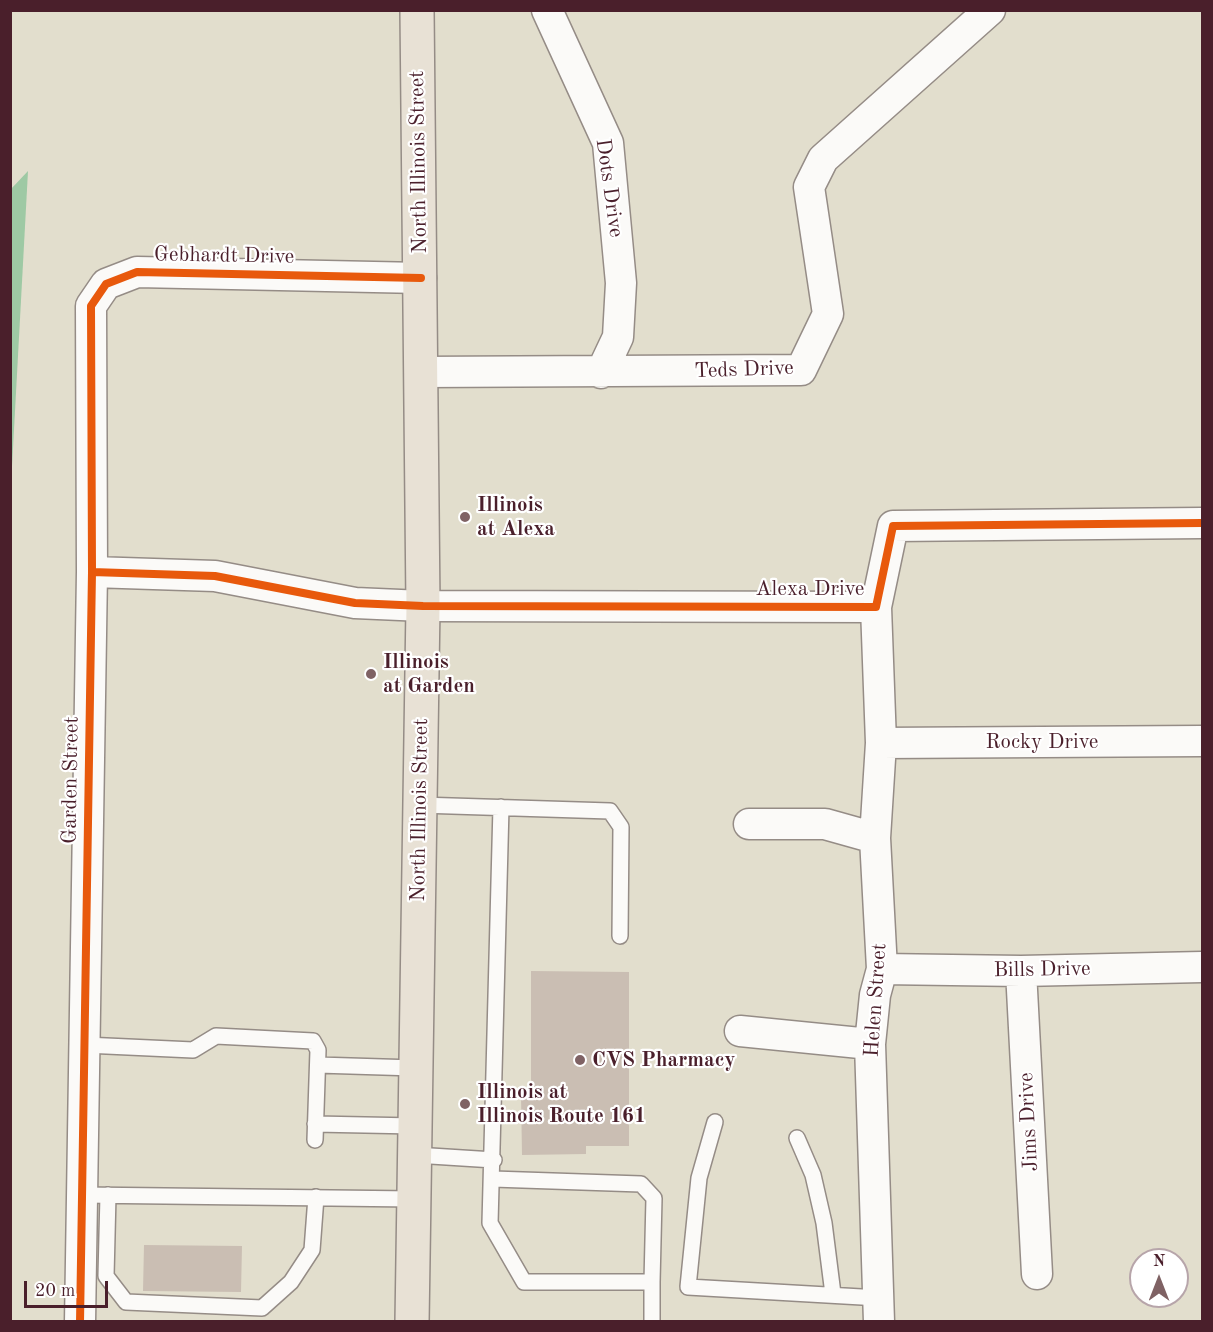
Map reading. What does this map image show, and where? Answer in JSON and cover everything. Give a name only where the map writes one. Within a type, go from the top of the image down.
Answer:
[{"type":"main road","name":"North Illinois Street","points":[[412,1322],[423,606],[417,10]]},
{"type":"street","name":"Dots Drive","points":[[546,10],[608,142],[621,283],[618,337],[601,373]]},
{"type":"street","name":"Teds Drive","points":[[422,372],[601,373],[801,370],[828,314],[809,187],[823,159],[990,10]]},
{"type":"street","name":"Gebhardt Drive","points":[[92,572],[91,306],[106,284],[137,273],[421,278]]},
{"type":"street","name":"Alexa Drive","points":[[423,606],[876,607],[893,526],[1203,523]]},
{"type":"street","points":[[92,572],[215,576],[355,603],[423,606]]},
{"type":"street","name":"Garden Street","points":[[80,1322],[95,1195],[85,1045],[92,572]]},
{"type":"street","name":"Helen Street","points":[[876,607],[881,743],[875,838],[882,969],[875,995],[870,1044],[879,1310]]},
{"type":"street","name":"Rocky Drive","points":[[881,743],[1203,741]]},
{"type":"street","points":[[749,824],[825,824],[875,838]]},
{"type":"street","name":"Bills Drive","points":[[882,969],[1021,971],[1203,966]]},
{"type":"street","name":"Jims Drive","points":[[1021,971],[1037,1274]]},
{"type":"street","points":[[740,1031],[870,1044]]},
{"type":"lane","points":[[420,805],[610,811],[621,827],[620,936]]},
{"type":"lane","points":[[501,807],[494,1160],[490,1223],[524,1282],[652,1282]]},
{"type":"lane","points":[[85,1045],[193,1050],[216,1036],[313,1041],[318,1050],[315,1132],[415,1140],[494,1160]]},
{"type":"lane","points":[[318,1065],[415,1068]]},
{"type":"lane","points":[[715,1122],[699,1178],[688,1287],[833,1294],[879,1310]]},
{"type":"lane","points":[[797,1138],[813,1175],[824,1223],[833,1294]]},
{"type":"lane","points":[[493,1179],[641,1184],[654,1198],[652,1322]]},
{"type":"lane","points":[[315,1197],[312,1250],[291,1282],[262,1308],[126,1302],[106,1276],[95,1195],[315,1197],[414,1199]]},
{"type":"green space","points":[[28,171],[11,485],[11,189]]},
{"type":"building","name":"CVS Pharmacy","points":[[531,971],[629,972],[629,1146],[586,1146],[586,1154],[522,1155],[521,1095],[531,1095]]},
{"type":"building","points":[[144,1245],[242,1246],[241,1292],[143,1291]]},
{"type":"cycle path","points":[[80,1322],[92,572],[91,306],[106,284],[137,272],[421,278]]},
{"type":"cycle path","points":[[92,572],[215,576],[355,603],[423,606],[876,607],[893,526],[1202,523]]},
{"type":"place","name":"Illinois at Alexa","points":[[465,517]]},
{"type":"place","name":"Illinois at Garden","points":[[371,674]]},
{"type":"place","name":"CVS Pharmacy","points":[[580,1060]]},
{"type":"place","name":"Illinois at Illinois Route 161","points":[[465,1104]]}]
